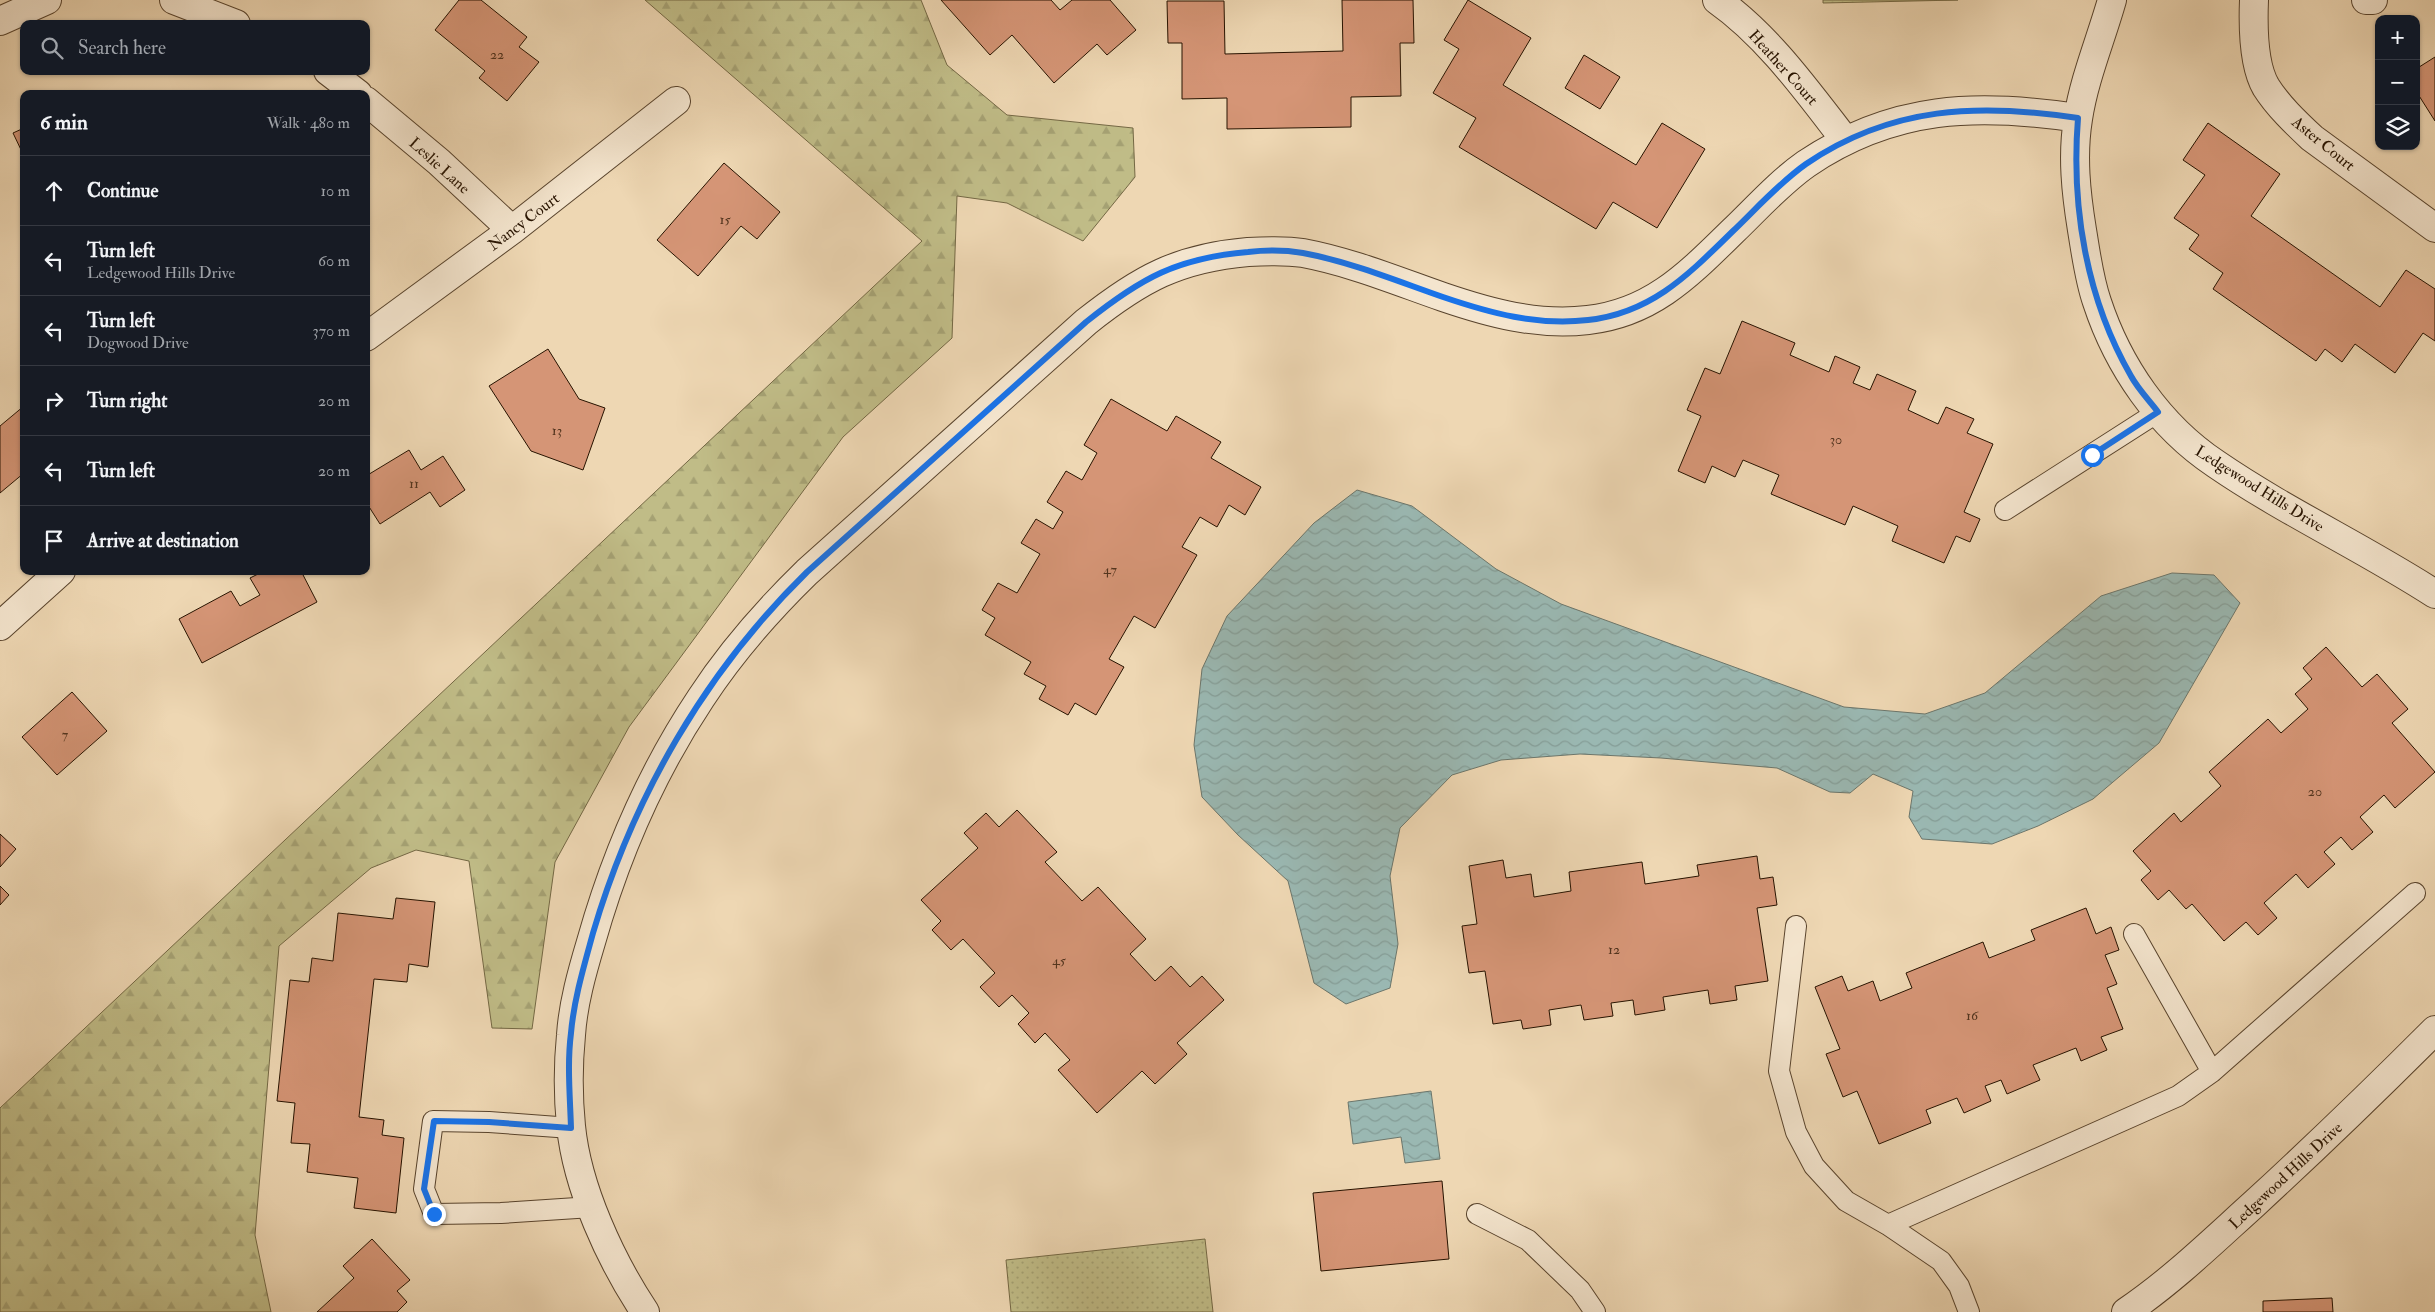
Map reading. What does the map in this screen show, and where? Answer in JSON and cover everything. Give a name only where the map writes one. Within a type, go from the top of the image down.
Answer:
[{"type":"street","points":[[0,21],[47,0]]},
{"type":"street","points":[[174,0],[226,20]]},
{"type":"street","name":"Heather Court","points":[[1717,0],[1760,37],[1807,91],[1845,140]]},
{"type":"street","name":"Ledgewood Hills Drive","points":[[2112,0],[2078,118],[2075,158],[2077,199],[2096,301],[2131,377],[2158,412],[2190,444],[2215,464],[2288,509],[2367,551],[2435,594]]},
{"type":"street","name":"Aster Court","points":[[2254,0],[2255,49],[2265,86],[2288,114],[2312,138],[2435,228]]},
{"type":"street","points":[[2366,0],[2373,0]]},
{"type":"street","points":[[333,75],[353,90]]},
{"type":"street","name":"Nancy Court","points":[[370,334],[512,230],[676,101]]},
{"type":"street","name":"Leslie Lane","points":[[370,104],[438,162],[512,230]]},
{"type":"street","points":[[645,1312],[604,1242],[592,1208],[571,1128],[569,1078],[571,1033],[581,977],[601,908],[628,834],[667,755],[700,699],[733,653],[774,604],[807,572],[1086,322],[1123,292],[1160,272],[1193,260],[1225,254],[1262,251],[1300,252],[1340,262],[1465,304],[1511,317],[1544,322],[1588,320],[1628,311],[1664,293],[1692,272],[1803,166],[1845,140],[1886,124],[1928,113],[1957,110],[2039,112],[2078,118]]},
{"type":"street","points":[[0,626],[57,575]]},
{"type":"street","name":"Ledgewood Hills Drive","points":[[2126,1312],[2188,1263],[2249,1209],[2339,1126],[2435,1030]]},
{"type":"lane","points":[[2005,510],[2158,412]]},
{"type":"lane","points":[[1888,1225],[2178,1096],[2212,1072],[2415,893]]},
{"type":"lane","points":[[1796,926],[1779,1071],[1796,1132],[1814,1166],[1846,1201],[1888,1225],[1941,1261],[1960,1286],[1969,1312]]},
{"type":"lane","points":[[2134,934],[2212,1072]]},
{"type":"lane","points":[[571,1128],[489,1122],[434,1121],[424,1189],[434,1214],[502,1213],[592,1208]]},
{"type":"lane","points":[[1477,1214],[1528,1240],[1580,1290],[1595,1312]]},
{"type":"green space","points":[[645,0],[921,0],[947,65],[1007,115],[1133,128],[1135,177],[1083,241],[1007,203],[957,196],[952,338],[843,437],[629,727],[555,862],[532,1029],[492,1028],[469,861],[416,850],[371,868],[279,946],[255,1235],[271,1312],[0,1312],[0,1108],[922,241]]},
{"type":"green space","points":[[1823,0],[1958,0],[1823,3]]},
{"type":"green space","points":[[1205,1239],[1213,1312],[1011,1312],[1006,1260]]},
{"type":"water","points":[[1357,490],[1412,506],[1496,569],[1561,604],[1844,707],[1925,714],[1985,693],[2101,596],[2172,573],[2214,575],[2240,603],[2159,743],[2093,799],[2038,826],[1992,844],[1922,839],[1909,817],[1913,791],[1873,774],[1850,793],[1830,792],[1777,768],[1661,758],[1580,754],[1501,760],[1452,775],[1400,828],[1390,876],[1398,944],[1390,988],[1346,1004],[1314,983],[1288,881],[1238,835],[1202,797],[1194,745],[1202,669],[1227,616],[1314,523]]},
{"type":"water","points":[[1431,1091],[1440,1159],[1405,1163],[1401,1137],[1353,1144],[1348,1102]]},
{"type":"building","points":[[459,0],[481,0],[527,37],[519,47],[539,62],[507,101],[479,78],[485,71],[435,30]]},
{"type":"building","points":[[941,0],[1051,0],[1060,10],[1072,0],[1110,0],[1136,30],[1107,55],[1097,44],[1054,83],[1012,35],[990,55]]},
{"type":"building","points":[[1342,0],[1413,0],[1414,43],[1400,43],[1401,96],[1351,97],[1351,127],[1227,129],[1227,98],[1182,99],[1182,43],[1168,43],[1167,1],[1224,1],[1225,54],[1343,51]]},
{"type":"building","points":[[1468,0],[1531,38],[1503,85],[1636,165],[1662,123],[1705,149],[1657,228],[1613,202],[1596,229],[1459,147],[1476,118],[1433,93],[1459,49],[1444,40]]},
{"type":"building","points":[[1584,55],[1620,77],[1600,109],[1565,88]]},
{"type":"building","points":[[2435,57],[2435,121],[2420,97],[2420,66]]},
{"type":"building","points":[[2208,123],[2280,174],[2251,216],[2380,307],[2406,270],[2435,289],[2435,341],[2423,333],[2395,373],[2355,344],[2342,362],[2325,349],[2316,361],[2213,289],[2223,273],[2189,249],[2199,235],[2174,218],[2205,175],[2183,160]]},
{"type":"building","points":[[20,130],[20,148],[13,133]]},
{"type":"building","points":[[724,163],[780,212],[757,239],[741,226],[698,276],[657,240]]},
{"type":"building","points":[[1742,321],[1795,343],[1790,355],[1829,372],[1835,356],[1860,367],[1853,383],[1870,390],[1877,374],[1916,391],[1908,410],[1938,424],[1946,407],[1974,419],[1967,433],[1993,444],[1964,512],[1980,519],[1970,542],[1956,536],[1944,563],[1892,541],[1898,526],[1853,506],[1845,525],[1771,494],[1779,475],[1743,460],[1735,477],[1712,466],[1705,483],[1678,471],[1701,416],[1687,410],[1705,368],[1720,374]]},
{"type":"building","points":[[548,349],[579,399],[605,408],[583,470],[531,451],[489,386]]},
{"type":"building","points":[[1111,399],[1167,431],[1176,416],[1221,442],[1211,458],[1261,487],[1245,515],[1229,505],[1217,527],[1200,517],[1182,547],[1197,555],[1155,628],[1134,616],[1109,659],[1124,667],[1096,715],[1075,703],[1068,715],[1039,699],[1046,686],[1024,674],[1031,662],[985,635],[995,618],[982,610],[998,583],[1017,593],[1040,554],[1021,543],[1036,519],[1053,529],[1063,512],[1047,502],[1066,471],[1082,480],[1097,453],[1084,445]]},
{"type":"building","points":[[20,409],[20,476],[0,493],[0,426]]},
{"type":"building","points":[[409,450],[421,470],[443,456],[465,490],[440,507],[430,492],[380,524],[370,508],[370,474]]},
{"type":"building","points":[[256,575],[303,575],[317,602],[202,663],[179,619],[231,591],[240,606],[260,595],[250,578]]},
{"type":"building","points":[[2326,647],[2362,687],[2377,674],[2408,709],[2392,723],[2435,772],[2395,808],[2384,795],[2360,817],[2373,832],[2352,850],[2341,837],[2324,852],[2335,864],[2308,888],[2296,874],[2264,903],[2277,918],[2258,935],[2246,922],[2224,941],[2192,904],[2186,909],[2169,890],[2158,900],[2141,880],[2151,871],[2133,851],[2174,813],[2181,822],[2221,786],[2209,772],[2268,719],[2281,733],[2308,709],[2295,694],[2312,679],[2303,668]]},
{"type":"building","points":[[72,692],[107,731],[57,775],[22,737]]},
{"type":"building","points":[[1017,810],[1057,852],[1045,862],[1082,901],[1098,887],[1146,939],[1130,954],[1155,981],[1171,966],[1190,987],[1202,976],[1224,1000],[1177,1043],[1187,1054],[1155,1084],[1142,1071],[1097,1113],[1058,1070],[1070,1060],[1045,1033],[1035,1043],[1018,1024],[1029,1013],[1012,995],[999,1007],[980,987],[995,973],[963,939],[951,950],[932,930],[941,921],[921,900],[978,848],[964,833],[986,813],[999,827]]},
{"type":"building","points":[[0,834],[16,849],[0,867]]},
{"type":"building","points":[[1757,856],[1760,879],[1773,877],[1777,905],[1757,908],[1768,981],[1735,986],[1737,1000],[1710,1004],[1708,990],[1663,997],[1665,1010],[1635,1015],[1633,1000],[1611,1003],[1613,1016],[1584,1020],[1581,1005],[1549,1010],[1551,1025],[1523,1029],[1521,1020],[1493,1024],[1485,971],[1469,973],[1462,926],[1477,924],[1469,866],[1503,860],[1506,878],[1531,874],[1534,897],[1571,891],[1569,872],[1642,862],[1645,884],[1699,876],[1697,865]]},
{"type":"building","points":[[0,886],[9,895],[0,905]]},
{"type":"building","points":[[396,898],[435,902],[428,967],[409,964],[407,982],[374,979],[359,1117],[384,1120],[382,1135],[404,1138],[396,1213],[354,1208],[358,1178],[307,1172],[310,1144],[291,1143],[295,1103],[277,1101],[290,980],[309,982],[312,958],[333,961],[338,913],[393,919]]},
{"type":"building","points":[[2086,908],[2096,934],[2111,927],[2119,950],[2105,955],[2117,984],[2107,988],[2123,1029],[2101,1037],[2107,1050],[2081,1061],[2076,1048],[2033,1065],[2040,1080],[2007,1094],[2001,1080],[1985,1086],[1991,1101],[1964,1113],[1957,1098],[1926,1110],[1931,1123],[1879,1144],[1857,1091],[1843,1097],[1826,1054],[1840,1049],[1815,987],[1842,976],[1848,991],[1873,981],[1880,1001],[1912,988],[1906,973],[1983,942],[1989,958],[2035,940],[2031,930]]},
{"type":"building","points":[[1442,1181],[1449,1259],[1321,1271],[1313,1193]]},
{"type":"building","points":[[372,1239],[410,1280],[397,1291],[407,1302],[397,1312],[317,1312],[354,1278],[343,1266]]},
{"type":"building","points":[[2332,1298],[2333,1312],[2263,1312],[2263,1301]]},
{"type":"route","points":[[434,1214],[424,1189],[434,1121],[489,1122],[571,1128],[569,1078],[571,1033],[581,977],[601,908],[628,834],[667,755],[700,699],[733,653],[774,604],[807,572],[1086,322],[1123,292],[1160,272],[1193,260],[1225,254],[1262,251],[1300,252],[1340,262],[1465,304],[1511,317],[1544,322],[1588,320],[1628,311],[1664,293],[1692,272],[1803,166],[1845,140],[1878,126],[1928,113],[1977,109],[2039,112],[2078,118],[2075,158],[2077,199],[2096,301],[2131,377],[2158,412],[2092,455]]}]
